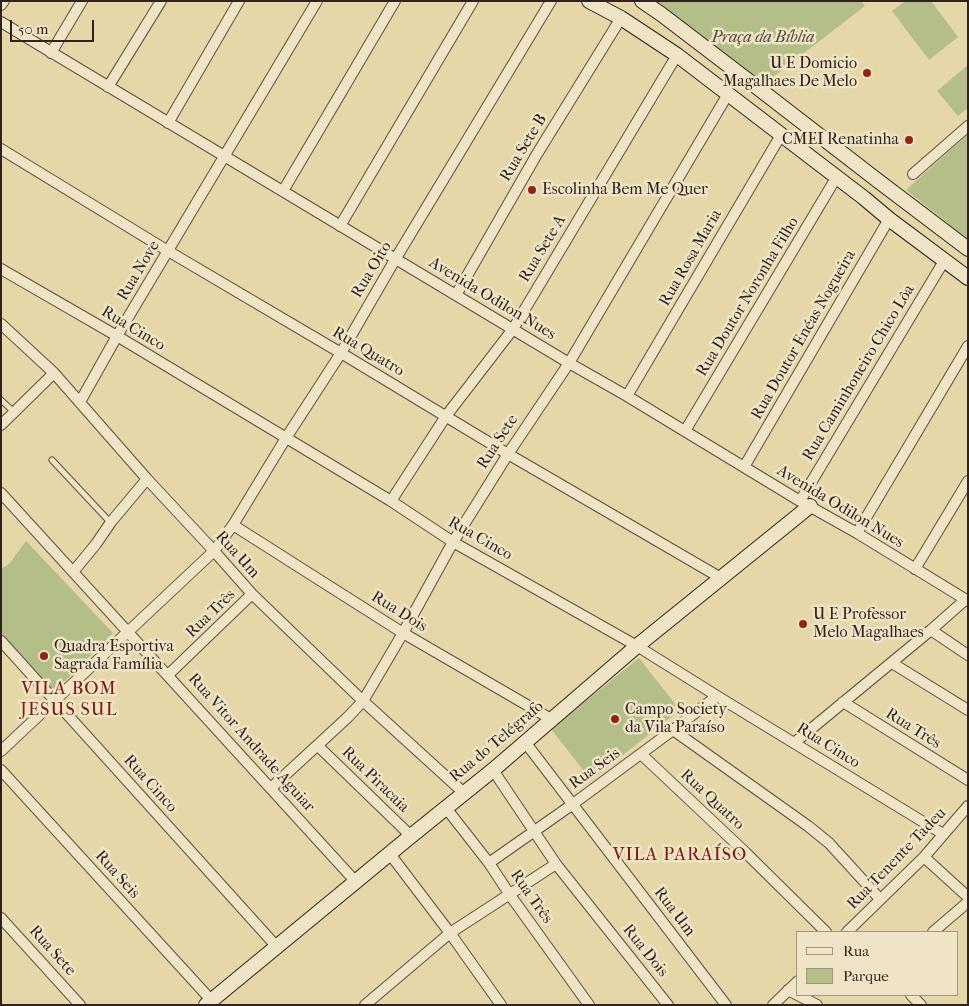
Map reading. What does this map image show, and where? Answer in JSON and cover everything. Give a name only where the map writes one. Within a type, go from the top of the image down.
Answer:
[{"type":"street","points":[[1,5],[4,1]]},
{"type":"street","points":[[51,53],[82,1]]},
{"type":"street","points":[[108,87],[161,1]]},
{"type":"street","points":[[168,123],[239,1]]},
{"type":"street","name":"Rua Nove","points":[[80,402],[117,336],[317,1]]},
{"type":"street","points":[[283,191],[395,1]]},
{"type":"street","points":[[340,226],[473,1]]},
{"type":"street","name":"Rua Oito","points":[[214,551],[233,525],[341,353],[551,1]]},
{"type":"street","points":[[589,1],[622,18],[677,55],[968,278]]},
{"type":"street","points":[[642,1],[968,249]]},
{"type":"street","name":"Rua Sete B","points":[[456,295],[537,154],[622,18]]},
{"type":"street","name":"Avenida Odilon Nues","points":[[1,22],[967,600]]},
{"type":"street","name":"Rua Sete A","points":[[391,501],[446,416],[514,329],[677,55]]},
{"type":"street","name":"Rua Sete","points":[[272,788],[363,701],[453,542],[508,454],[569,363],[728,94]]},
{"type":"street","points":[[913,174],[968,126]]},
{"type":"street","name":"Rua Rosa Maria","points":[[627,396],[781,135]]},
{"type":"street","name":"Rua Quatro","points":[[1,149],[508,454],[721,578]]},
{"type":"street","name":"Rua Doutor Noronha Filho","points":[[685,432],[836,178]]},
{"type":"street","points":[[864,198],[877,180]]},
{"type":"street","name":"Rua Doutor Enéas Nogueira","points":[[744,467],[889,219]]},
{"type":"street","name":"Rua Caminhoneiro Chico Lôa","points":[[805,504],[944,261]]},
{"type":"street","name":"Rua Cinco","points":[[1,269],[117,336],[391,501],[453,542],[638,646],[943,834]]},
{"type":"street","name":"Rua Um","points":[[1,324],[54,373],[252,594],[363,701],[464,793]]},
{"type":"street","points":[[857,533],[968,346]]},
{"type":"street","points":[[1,425],[54,373]]},
{"type":"street","points":[[73,572],[147,479]]},
{"type":"street","points":[[915,569],[968,481]]},
{"type":"street","name":"Rua Vitor Andrade Aguiar","points":[[1,493],[356,882]]},
{"type":"street","name":"Rua do Telégrafo","points":[[209,1003],[493,770],[551,719],[721,578],[805,504]]},
{"type":"street","name":"Rua Dois","points":[[233,525],[403,633],[551,719]]},
{"type":"street","points":[[1,751],[214,551]]},
{"type":"street","name":"Rua Três","points":[[168,675],[252,594]]},
{"type":"street","points":[[794,743],[967,600]]},
{"type":"street","points":[[931,630],[968,656]]},
{"type":"street","name":"Rua Cinco","points":[[1,641],[277,947]]},
{"type":"street","points":[[892,663],[968,710]]},
{"type":"street","name":"Rua Seis","points":[[489,863],[573,804],[717,696]]},
{"type":"street","name":"Rua Três","points":[[843,702],[968,780]]},
{"type":"street","points":[[673,730],[808,826],[834,849],[880,900]]},
{"type":"street","name":"Rua Um","points":[[525,742],[726,1005]]},
{"type":"street","name":"Rua Piracaia","points":[[318,746],[411,836]]},
{"type":"street","name":"Rua Quatro","points":[[641,754],[825,931]]},
{"type":"street","name":"Rua Seis","points":[[1,770],[209,1003]]},
{"type":"street","name":"Rua Dois","points":[[493,770],[556,864],[668,1005]]},
{"type":"street","name":"Rua Tenente Tadeu","points":[[848,931],[924,857],[968,806]]},
{"type":"street","name":"Rua Três","points":[[446,808],[489,863],[589,1005]]},
{"type":"street","points":[[390,854],[450,933],[501,1005]]},
{"type":"street","points":[[924,857],[968,897]]},
{"type":"street","points":[[365,1005],[450,933],[556,864]]},
{"type":"street","points":[[933,931],[968,902]]},
{"type":"street","name":"Rua Sete","points":[[1,918],[80,1005]]},
{"type":"street","points":[[773,1005],[796,982]]},
{"type":"street","points":[[788,990],[796,994]]},
{"type":"street","points":[[800,996],[818,1005]]},
{"type":"street","points":[[912,996],[921,1005]]},
{"type":"lane","points":[[1,400],[14,412]]},
{"type":"lane","points":[[52,460],[111,522]]},
{"type":"green space","name":"Praça da Bíblia","points":[[649,1],[861,1],[865,6],[765,83]]},
{"type":"green space","points":[[905,1],[931,1],[958,37],[929,60],[892,11]]},
{"type":"green space","points":[[968,65],[968,108],[958,116],[937,91]]},
{"type":"green space","points":[[968,134],[968,239],[906,190]]},
{"type":"green space","points":[[26,541],[113,633],[53,693],[1,636],[1,569],[9,564]]},
{"type":"green space","name":"Campo Society da Vila Paraíso","points":[[639,658],[680,710],[591,780],[551,729]]},
{"type":"place","name":"U E Domicio Magalhaes De Melo","points":[[867,73]]},
{"type":"place","name":"CMEI Renatinha","points":[[909,140]]},
{"type":"place","name":"Escolinha Bem Me Quer","points":[[532,190]]},
{"type":"place","name":"U E Professor Melo Magalhaes","points":[[803,624]]},
{"type":"place","name":"Quadra Esportiva Sagrada Família","points":[[44,656]]},
{"type":"place","name":"Campo Society da Vila Paraíso","points":[[615,719]]},
{"type":"district","name":"VILA BOM JESUS SUL","points":[[69,700]]},
{"type":"district","name":"VILA PARAÍSO","points":[[680,856]]}]
